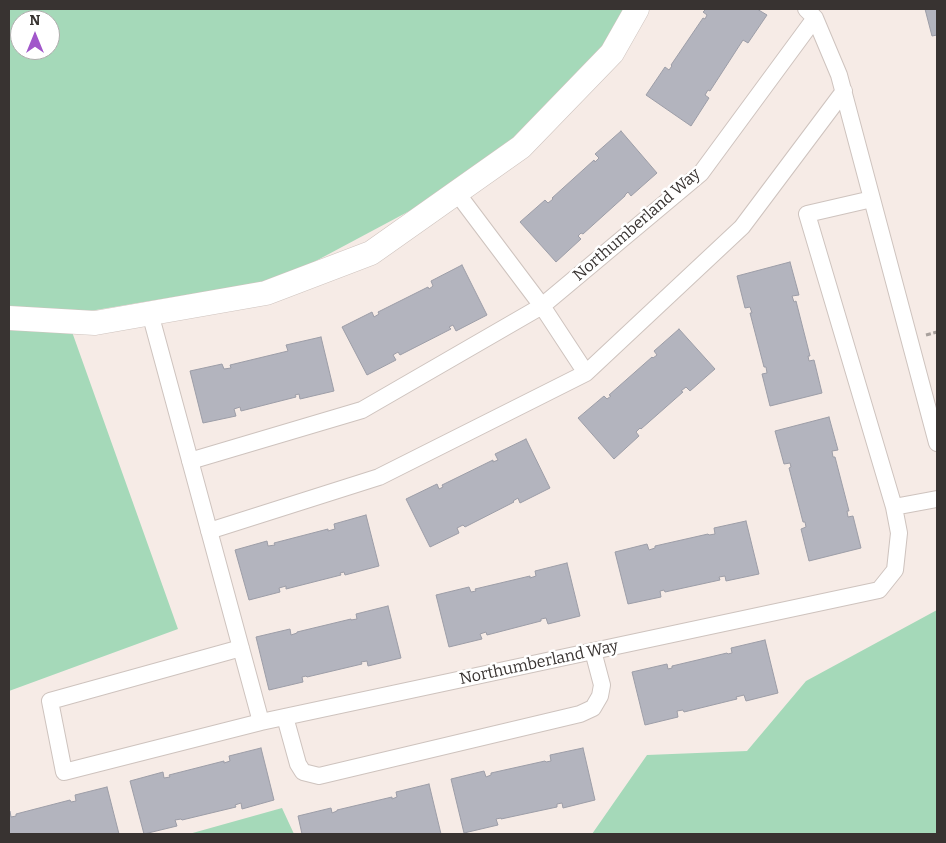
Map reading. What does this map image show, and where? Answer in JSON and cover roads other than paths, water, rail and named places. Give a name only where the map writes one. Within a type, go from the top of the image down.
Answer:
[{"type":"street","points":[[9,318],[94,322],[266,293],[371,253],[521,147],[612,52],[638,9]]},
{"type":"street","name":"Northumberland Way","points":[[810,13],[839,75],[844,91],[937,443]]},
{"type":"street","name":"Northumberland Way","points":[[190,461],[362,410],[542,306],[700,173],[810,13]]},
{"type":"street","points":[[209,531],[379,478],[586,373],[742,227],[844,91]]},
{"type":"street","points":[[457,193],[542,306],[586,373]]},
{"type":"street","name":"Northumberland Way","points":[[241,648],[50,701],[64,772],[261,722],[879,590],[895,570],[899,533],[894,507],[807,214],[872,199]]},
{"type":"street","points":[[150,313],[261,722]]},
{"type":"street","points":[[894,507],[937,499]]},
{"type":"street","points":[[285,717],[298,764],[303,772],[319,776],[580,714],[593,708],[600,696],[602,685],[594,651]]}]
